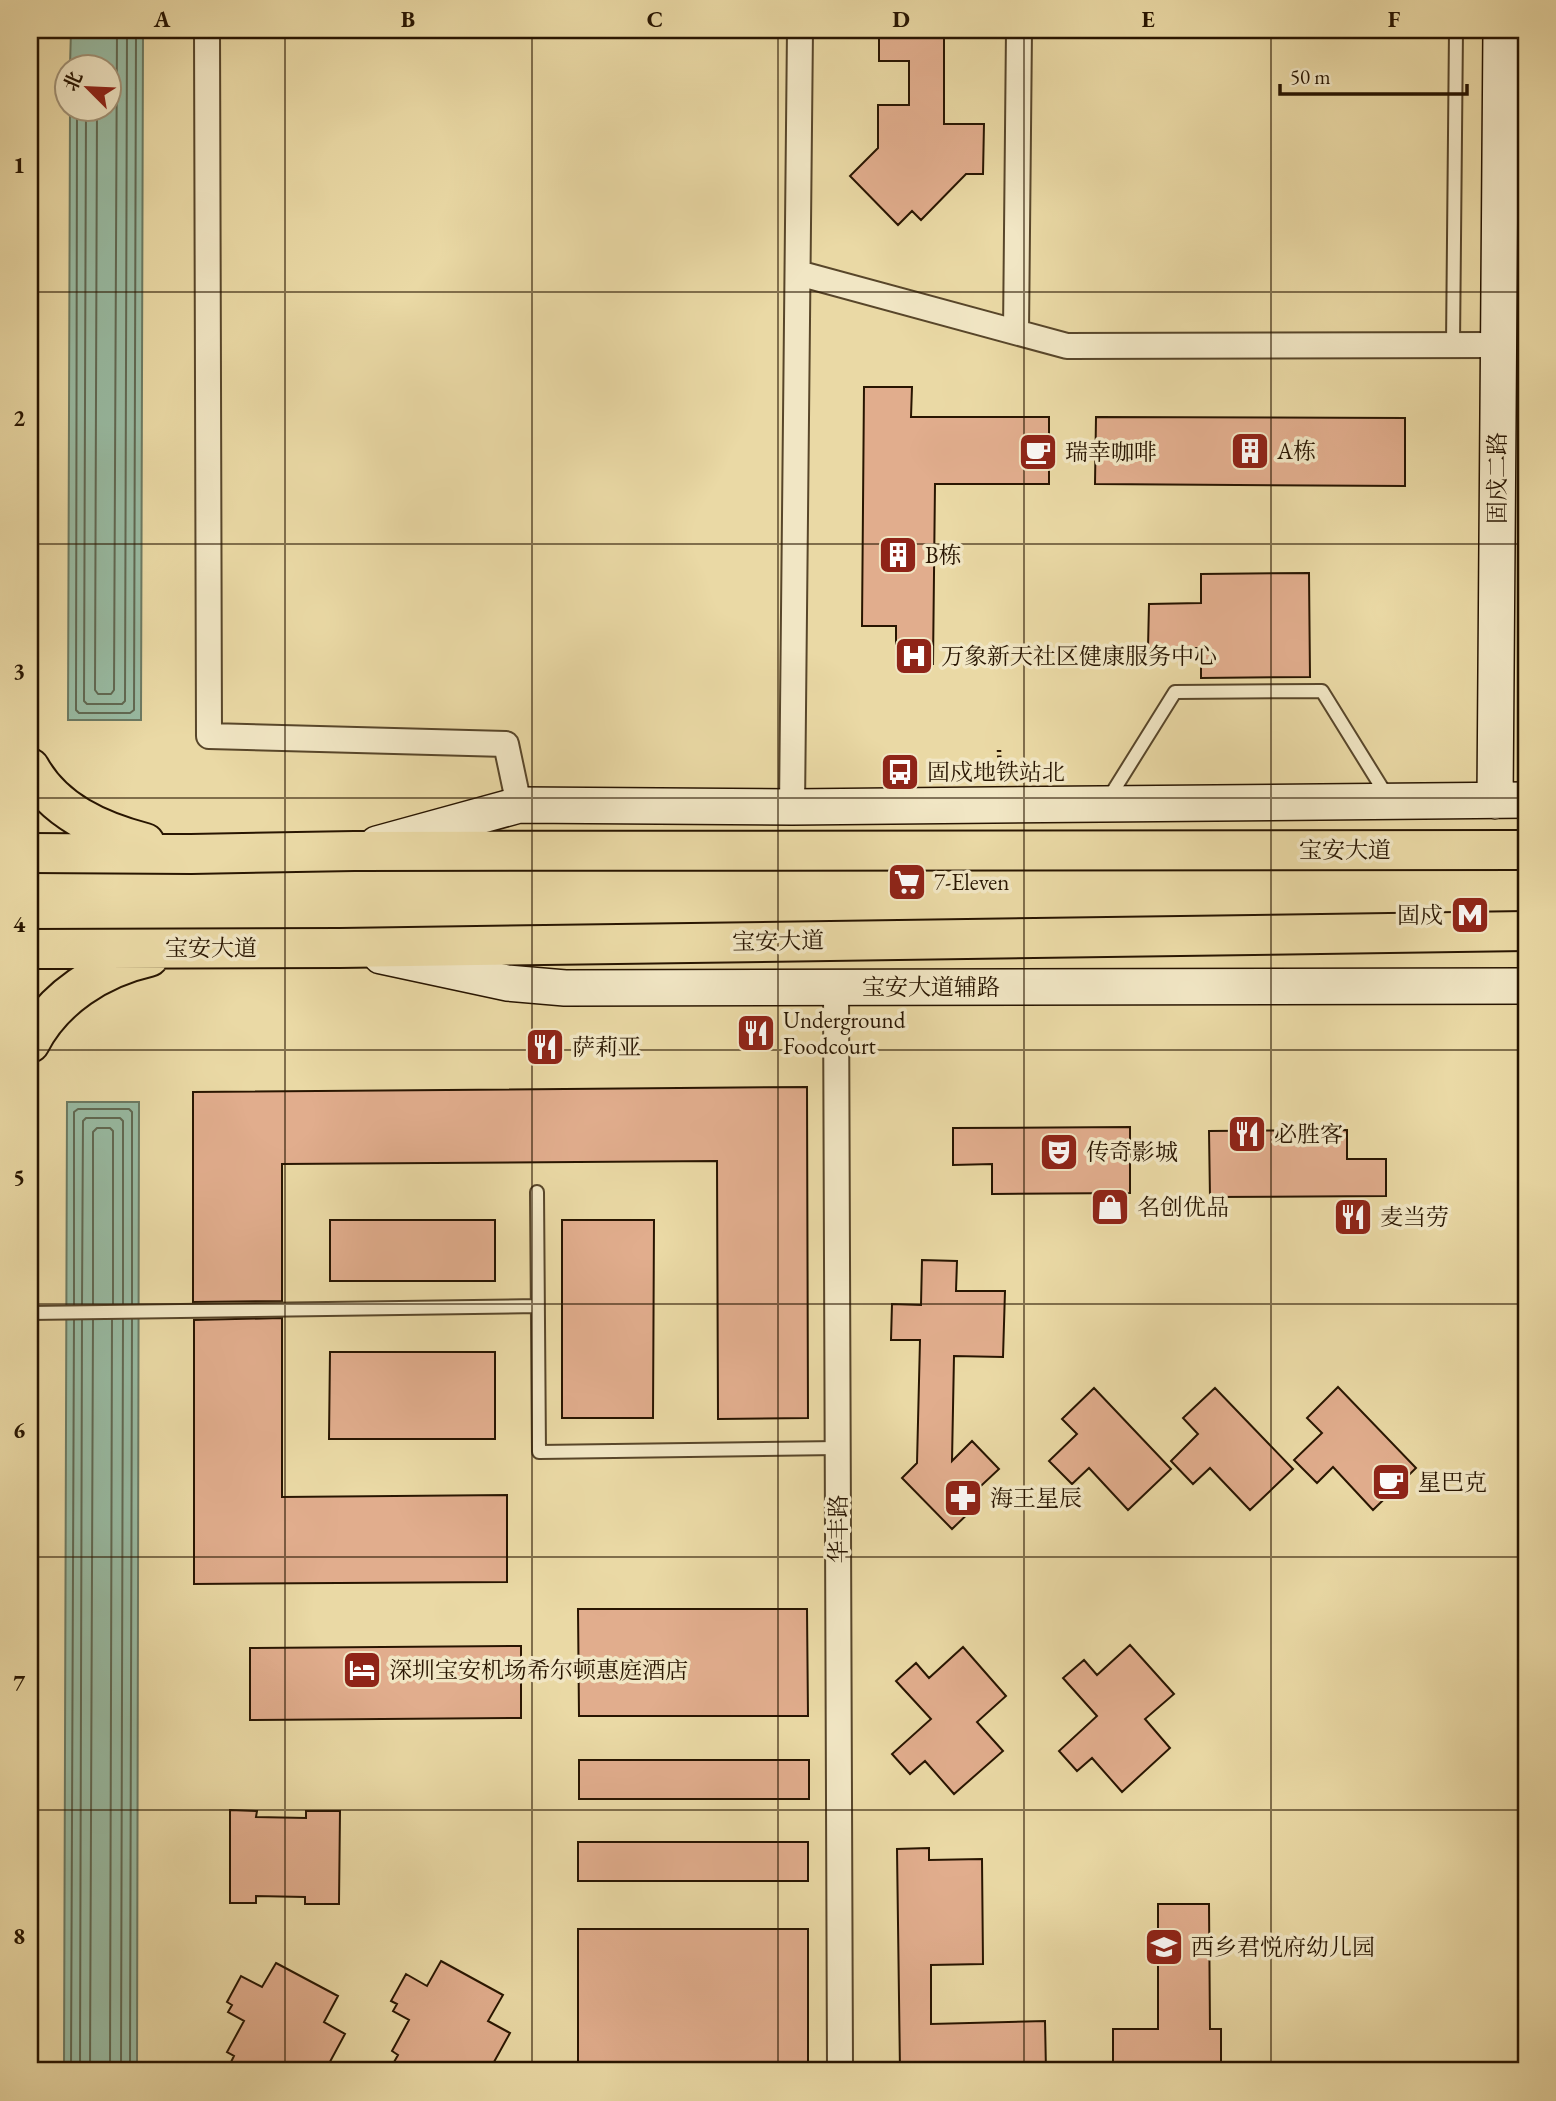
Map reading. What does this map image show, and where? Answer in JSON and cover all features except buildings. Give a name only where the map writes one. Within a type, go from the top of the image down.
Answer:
[{"type":"main road","name":"固戍二路","points":[[1501,30],[1498,345],[1511,800]]},
{"type":"main road","points":[[30,768],[52,797],[75,816],[132,839],[191,854]]},
{"type":"main road","points":[[354,851],[519,805],[792,807],[1511,800]]},
{"type":"main road","name":"宝安大道","points":[[30,853],[1526,850]]},
{"type":"main road","name":"宝安大道","points":[[30,949],[340,948],[1526,931]]},
{"type":"main road","points":[[30,1043],[56,1005],[92,979],[134,960],[191,948]]},
{"type":"main road","name":"宝安大道辅路","points":[[340,948],[507,983],[565,988],[1526,986]]},
{"type":"street","points":[[207,30],[209,736],[506,744],[519,805]]},
{"type":"street","points":[[792,807],[800,30]]},
{"type":"street","points":[[1016,332],[1019,30]]},
{"type":"street","points":[[798,274],[1067,346],[1498,345]]},
{"type":"street","name":"华丰路","points":[[836,987],[840,2071]]},
{"type":"lane","points":[[1453,345],[1456,30]]},
{"type":"lane","points":[[1105,804],[1175,692],[1322,691],[1391,802]]},
{"type":"lane","points":[[537,1192],[539,1452],[838,1448]]},
{"type":"lane","points":[[30,1312],[538,1306]]},
{"type":"path","points":[[999,750],[1000,776]]},
{"type":"water","points":[[71,30],[143,30],[141,720],[68,720],[70,122],[122,122],[122,52],[70,52]]},
{"type":"water","points":[[67,1102],[139,1102],[137,2071],[64,2071]]},
{"type":"place","name":"A栋","points":[[1250,451]]},
{"type":"place","name":"瑞幸咖啡","points":[[1038,452]]},
{"type":"place","name":"B栋","points":[[898,555]]},
{"type":"place","name":"万象新天社区健康服务中心","points":[[914,656]]},
{"type":"place","name":"固戍地铁站北","points":[[900,772]]},
{"type":"place","name":"7-Eleven","points":[[907,882]]},
{"type":"place","name":"固戍","points":[[1470,915]]},
{"type":"place","name":"Underground Foodcourt","points":[[756,1033]]},
{"type":"place","name":"萨莉亚","points":[[545,1047]]},
{"type":"place","name":"必胜客","points":[[1247,1134]]},
{"type":"place","name":"传奇影城","points":[[1059,1152]]},
{"type":"place","name":"名创优品","points":[[1110,1207]]},
{"type":"place","name":"麦当劳","points":[[1353,1217]]},
{"type":"place","name":"星巴克","points":[[1391,1482]]},
{"type":"place","name":"海王星辰","points":[[963,1498]]},
{"type":"place","name":"深圳宝安机场希尔顿惠庭酒店","points":[[362,1670]]},
{"type":"place","name":"西乡君悦府幼儿园","points":[[1164,1947]]}]
